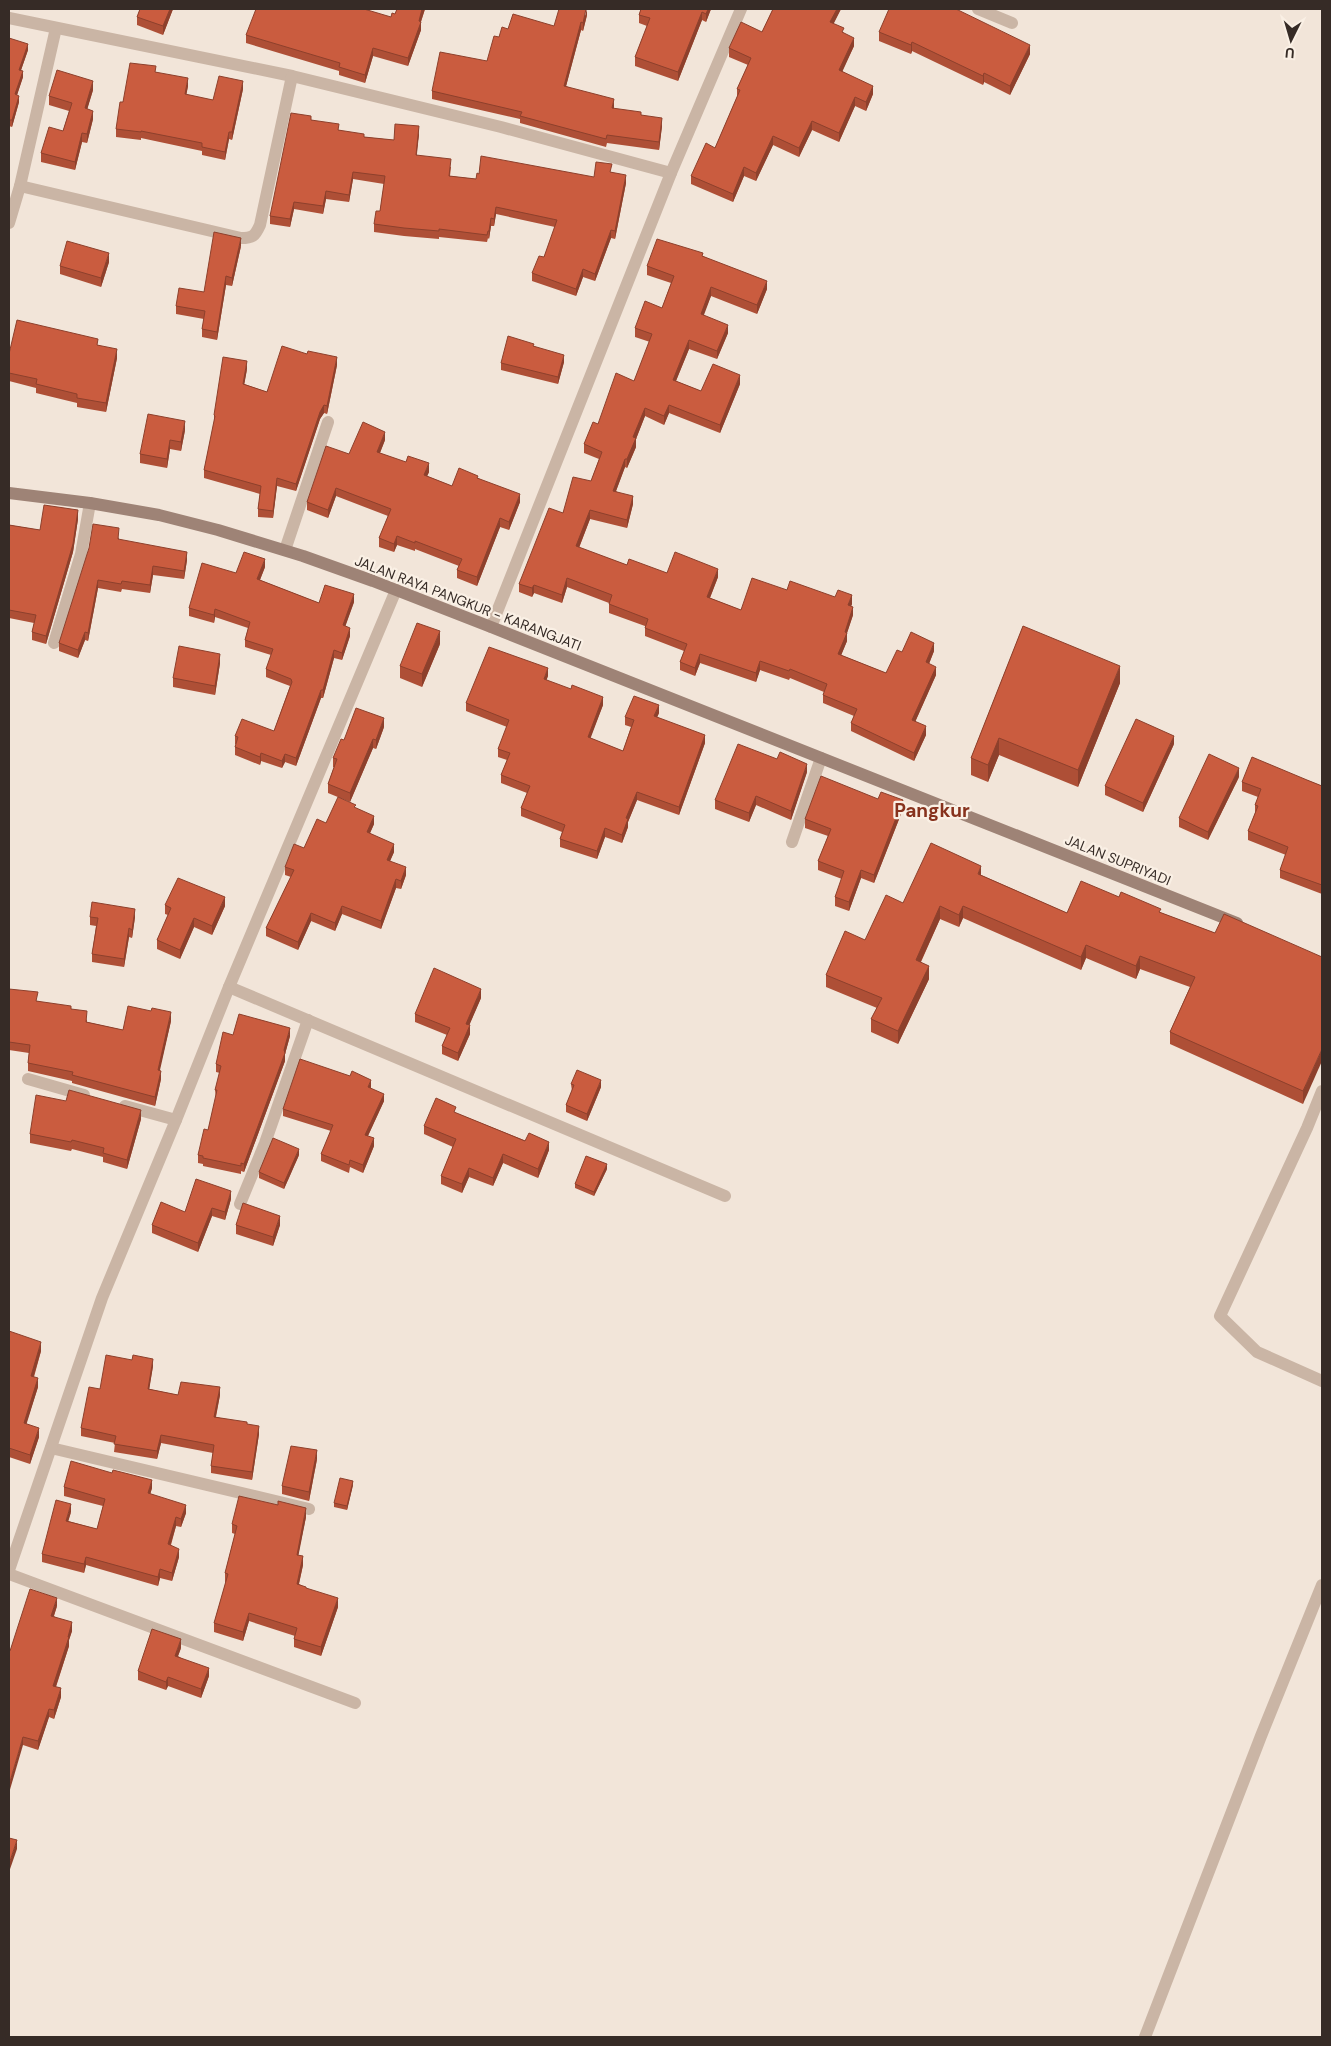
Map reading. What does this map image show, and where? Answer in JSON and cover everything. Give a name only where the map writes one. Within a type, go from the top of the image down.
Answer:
[{"type":"main road","name":"JALAN RAYA PANGKUR - KARANGJATI","points":[[9,492],[159,514],[285,550],[491,626],[902,790]]},
{"type":"main road","name":"JALAN SUPRIYADI","points":[[902,790],[1252,929]]},
{"type":"street","points":[[491,626],[671,173],[741,9]]},
{"type":"street","points":[[978,9],[1012,23]]},
{"type":"street","points":[[9,18],[292,76],[501,127],[671,173]]},
{"type":"street","points":[[9,223],[20,186],[56,28]]},
{"type":"street","points":[[20,186],[241,238],[252,238],[260,225],[292,76]]},
{"type":"street","points":[[285,550],[328,422]]},
{"type":"street","points":[[54,643],[81,554],[90,503]]},
{"type":"street","points":[[9,1570],[102,1298],[176,1120],[228,986],[396,590]]},
{"type":"street","points":[[792,842],[821,758]]},
{"type":"street","points":[[228,986],[725,1196]]},
{"type":"street","points":[[240,1204],[308,1020]]},
{"type":"street","points":[[28,1079],[93,1097]]},
{"type":"street","points":[[1322,1091],[1307,1128],[1220,1316],[1257,1352],[1322,1381]]},
{"type":"street","points":[[111,1102],[176,1120]]},
{"type":"street","points":[[51,1448],[309,1509]]},
{"type":"street","points":[[9,1574],[355,1704]]},
{"type":"street","points":[[1145,2037],[1261,1736],[1322,1586]]},
{"type":"building","points":[[140,9],[170,9],[163,26],[137,17]]},
{"type":"building","points":[[256,9],[364,9],[391,17],[392,13],[395,14],[397,9],[422,9],[419,21],[421,22],[408,58],[373,48],[365,75],[339,67],[340,63],[246,35]]},
{"type":"building","points":[[559,9],[586,9],[564,86],[614,99],[612,108],[641,112],[641,115],[662,118],[659,142],[607,135],[606,139],[520,116],[522,112],[432,91],[440,52],[487,61],[494,36],[499,37],[502,27],[508,29],[513,14],[554,26]]},
{"type":"building","points":[[641,9],[708,9],[706,14],[702,12],[678,72],[635,57],[650,18],[639,15]]},
{"type":"building","points":[[773,9],[837,9],[830,22],[844,28],[842,32],[854,38],[839,70],[873,86],[866,102],[855,97],[839,133],[812,121],[799,148],[773,136],[756,173],[744,167],[733,194],[691,176],[706,143],[715,148],[740,90],[737,89],[751,58],[729,48],[741,22],[762,32]]},
{"type":"building","points":[[889,9],[956,9],[1030,45],[1010,86],[984,73],[983,76],[912,42],[911,45],[879,32]]},
{"type":"building","points":[[9,38],[28,44],[19,70],[23,71],[15,94],[19,96],[12,120],[9,120]]},
{"type":"building","points":[[130,63],[156,66],[155,72],[188,78],[185,94],[213,100],[219,76],[243,81],[232,132],[229,132],[225,152],[202,147],[202,143],[141,131],[116,129],[120,102],[123,102]]},
{"type":"building","points":[[57,70],[93,81],[85,108],[93,111],[87,134],[82,133],[75,162],[41,153],[49,127],[63,131],[72,103],[49,96]]},
{"type":"building","points":[[291,113],[311,116],[311,120],[339,124],[338,130],[364,134],[364,137],[394,140],[395,124],[419,126],[416,155],[451,159],[449,176],[476,179],[477,173],[479,174],[481,156],[594,177],[596,162],[612,164],[610,172],[626,175],[615,231],[611,230],[595,274],[583,269],[576,289],[532,273],[539,256],[544,257],[557,220],[496,207],[494,219],[491,218],[487,235],[374,224],[376,211],[380,211],[385,176],[353,172],[349,195],[326,191],[323,206],[294,202],[290,219],[270,216]]},
{"type":"building","points":[[214,232],[241,238],[232,278],[226,276],[217,332],[202,329],[205,311],[176,306],[179,288],[204,292]]},
{"type":"building","points":[[657,239],[703,253],[702,256],[767,281],[757,305],[711,287],[701,314],[728,325],[717,351],[689,340],[673,380],[701,391],[713,364],[740,375],[720,425],[669,405],[664,416],[645,408],[633,437],[636,438],[627,459],[625,459],[613,491],[633,496],[627,520],[590,510],[576,546],[627,565],[629,559],[667,573],[675,552],[718,569],[707,597],[741,610],[752,578],[787,590],[790,581],[835,597],[838,590],[852,595],[848,605],[853,607],[845,632],[847,633],[838,654],[886,673],[897,650],[902,652],[911,632],[934,643],[926,662],[936,667],[912,720],[926,726],[914,753],[851,723],[857,709],[823,695],[827,684],[790,669],[789,671],[760,661],[756,673],[700,654],[695,668],[680,662],[687,644],[645,628],[648,619],[609,604],[612,595],[567,578],[562,595],[534,585],[532,588],[519,584],[549,508],[563,513],[573,477],[591,481],[602,452],[584,444],[593,422],[598,424],[616,373],[634,381],[652,334],[635,328],[645,301],[662,308],[674,276],[647,266]]},
{"type":"building","points":[[67,241],[109,253],[101,278],[60,266]]},
{"type":"building","points":[[17,320],[98,339],[97,345],[117,349],[106,403],[77,398],[77,394],[36,384],[37,379],[9,373],[9,354]]},
{"type":"building","points":[[508,336],[564,355],[558,377],[501,363]]},
{"type":"building","points":[[282,346],[307,354],[308,351],[337,357],[327,406],[324,405],[320,412],[296,484],[277,478],[273,511],[258,509],[261,486],[204,470],[215,416],[223,357],[247,361],[243,384],[267,392]]},
{"type":"building","points":[[148,414],[185,421],[181,442],[170,440],[167,459],[140,454]]},
{"type":"building","points":[[363,422],[385,432],[377,452],[406,462],[408,456],[429,463],[424,475],[452,486],[459,468],[478,476],[477,478],[520,494],[509,522],[500,518],[477,577],[457,570],[462,559],[397,536],[394,544],[379,538],[391,509],[336,488],[328,510],[307,502],[326,446],[349,454]]},
{"type":"building","points":[[44,505],[78,510],[73,544],[46,636],[32,632],[36,615],[9,610],[9,525],[40,530]]},
{"type":"building","points":[[93,524],[119,528],[118,539],[187,552],[184,571],[153,566],[150,585],[122,581],[121,584],[98,580],[88,633],[85,632],[78,650],[59,643],[89,548]]},
{"type":"building","points":[[244,552],[265,559],[257,579],[319,603],[325,585],[354,594],[343,625],[350,628],[342,653],[334,650],[323,690],[321,690],[296,758],[285,754],[282,761],[261,753],[260,757],[235,747],[238,737],[235,736],[242,719],[274,731],[292,682],[291,679],[266,669],[273,649],[245,640],[250,622],[215,609],[214,615],[189,608],[202,563],[236,573]]},
{"type":"building","points":[[417,623],[440,631],[422,674],[400,666]]},
{"type":"building","points":[[1023,626],[1120,666],[1078,770],[999,738],[988,765],[971,758]]},
{"type":"building","points":[[179,646],[220,654],[215,686],[173,678]]},
{"type":"building","points":[[489,647],[548,668],[544,679],[571,689],[572,685],[603,697],[588,737],[623,751],[634,720],[625,717],[634,696],[659,705],[654,716],[705,735],[679,807],[637,792],[626,818],[628,819],[622,835],[605,828],[597,851],[560,839],[565,825],[521,808],[530,786],[501,775],[510,753],[498,749],[509,720],[466,703]]},
{"type":"building","points":[[356,708],[384,718],[376,740],[373,739],[350,793],[328,784],[337,759],[333,758],[341,739],[344,740]]},
{"type":"building","points":[[1136,719],[1174,736],[1143,803],[1105,786]]},
{"type":"building","points":[[738,744],[777,759],[780,752],[807,764],[791,811],[756,796],[749,813],[715,800]]},
{"type":"building","points":[[1209,754],[1239,768],[1208,832],[1179,818]]},
{"type":"building","points":[[1252,757],[1322,786],[1322,885],[1280,870],[1288,847],[1248,831],[1258,806],[1255,805],[1261,789],[1242,782]]},
{"type":"building","points":[[821,776],[878,799],[881,792],[903,800],[874,875],[861,870],[849,902],[835,897],[844,871],[818,861],[831,829],[805,819]]},
{"type":"building","points":[[338,797],[374,816],[367,832],[394,844],[387,860],[406,867],[401,881],[396,879],[381,921],[342,906],[335,923],[311,913],[298,942],[266,928],[294,870],[285,867],[294,844],[304,848],[317,819],[326,823]]},
{"type":"building","points":[[931,843],[981,866],[978,874],[1067,913],[1081,881],[1119,897],[1121,892],[1161,909],[1159,912],[1215,933],[1224,914],[1322,957],[1322,1049],[1303,1091],[1170,1032],[1195,977],[1140,956],[1136,966],[1086,945],[1081,957],[963,906],[959,915],[940,906],[916,960],[929,966],[898,1031],[871,1019],[882,998],[826,975],[845,931],[865,940],[886,895],[903,903]]},
{"type":"building","points":[[178,878],[225,897],[212,926],[194,918],[180,950],[157,940],[171,908],[165,905]]},
{"type":"building","points":[[92,902],[135,909],[132,930],[129,928],[124,959],[92,954],[98,918],[90,917]]},
{"type":"building","points":[[434,968],[481,989],[466,1024],[470,1025],[458,1053],[442,1046],[450,1028],[415,1014]]},
{"type":"building","points":[[9,989],[38,992],[36,1001],[71,1006],[71,1009],[87,1011],[86,1022],[123,1030],[128,1006],[151,1011],[152,1008],[171,1012],[158,1070],[161,1071],[155,1097],[72,1075],[73,1072],[28,1063],[30,1045],[9,1042]]},
{"type":"building","points":[[239,1014],[290,1028],[284,1050],[285,1053],[244,1164],[241,1163],[241,1166],[203,1158],[203,1156],[198,1155],[204,1129],[208,1130],[217,1090],[215,1090],[221,1066],[216,1064],[223,1032],[233,1035]]},
{"type":"building","points":[[300,1059],[350,1076],[352,1071],[371,1080],[368,1087],[384,1094],[365,1135],[374,1138],[363,1165],[350,1160],[349,1165],[321,1154],[333,1125],[283,1109]]},
{"type":"building","points":[[577,1070],[601,1080],[587,1114],[566,1105],[574,1085],[571,1084]]},
{"type":"building","points":[[69,1090],[141,1110],[127,1160],[103,1153],[104,1148],[72,1140],[71,1142],[30,1134],[36,1095],[66,1101]]},
{"type":"building","points":[[436,1098],[456,1107],[454,1112],[525,1141],[529,1133],[549,1142],[538,1169],[503,1154],[493,1178],[469,1168],[462,1184],[441,1176],[456,1139],[424,1126]]},
{"type":"building","points":[[273,1138],[299,1149],[284,1183],[259,1172]]},
{"type":"building","points":[[586,1156],[607,1164],[594,1192],[575,1184]]},
{"type":"building","points":[[196,1179],[231,1191],[225,1212],[212,1208],[198,1243],[152,1225],[161,1202],[185,1212]]},
{"type":"building","points":[[243,1203],[280,1216],[273,1237],[236,1225]]},
{"type":"building","points":[[9,1331],[41,1342],[31,1376],[38,1378],[24,1423],[39,1428],[30,1455],[9,1448]]},
{"type":"building","points":[[106,1355],[132,1360],[133,1355],[153,1359],[148,1389],[178,1395],[181,1382],[220,1387],[214,1417],[247,1422],[247,1424],[259,1426],[252,1472],[211,1466],[214,1445],[161,1435],[157,1451],[114,1444],[116,1436],[81,1428],[89,1387],[100,1389]]},
{"type":"building","points":[[291,1446],[317,1450],[309,1492],[282,1486]]},
{"type":"building","points":[[71,1461],[112,1473],[113,1470],[152,1480],[148,1493],[186,1505],[181,1519],[176,1517],[168,1544],[179,1549],[172,1573],[160,1569],[158,1577],[86,1557],[84,1564],[42,1554],[56,1500],[71,1504],[66,1521],[97,1529],[105,1499],[64,1487]]},
{"type":"building","points":[[340,1478],[353,1481],[347,1506],[334,1503]]},
{"type":"building","points":[[239,1496],[278,1505],[278,1501],[306,1508],[297,1555],[303,1556],[297,1584],[338,1598],[321,1647],[294,1639],[297,1628],[249,1613],[243,1632],[214,1623],[228,1574],[225,1573],[237,1526],[232,1524]]},
{"type":"building","points":[[30,1589],[57,1598],[51,1616],[72,1622],[53,1686],[61,1688],[54,1710],[49,1709],[38,1741],[23,1737],[9,1785],[9,1650]]},
{"type":"building","points":[[152,1629],[181,1639],[175,1656],[209,1668],[201,1689],[168,1677],[166,1682],[138,1671]]},
{"type":"building","points":[[9,1838],[17,1840],[9,1864]]},
{"type":"district","name":"Pangkur","points":[[932,810]]}]
